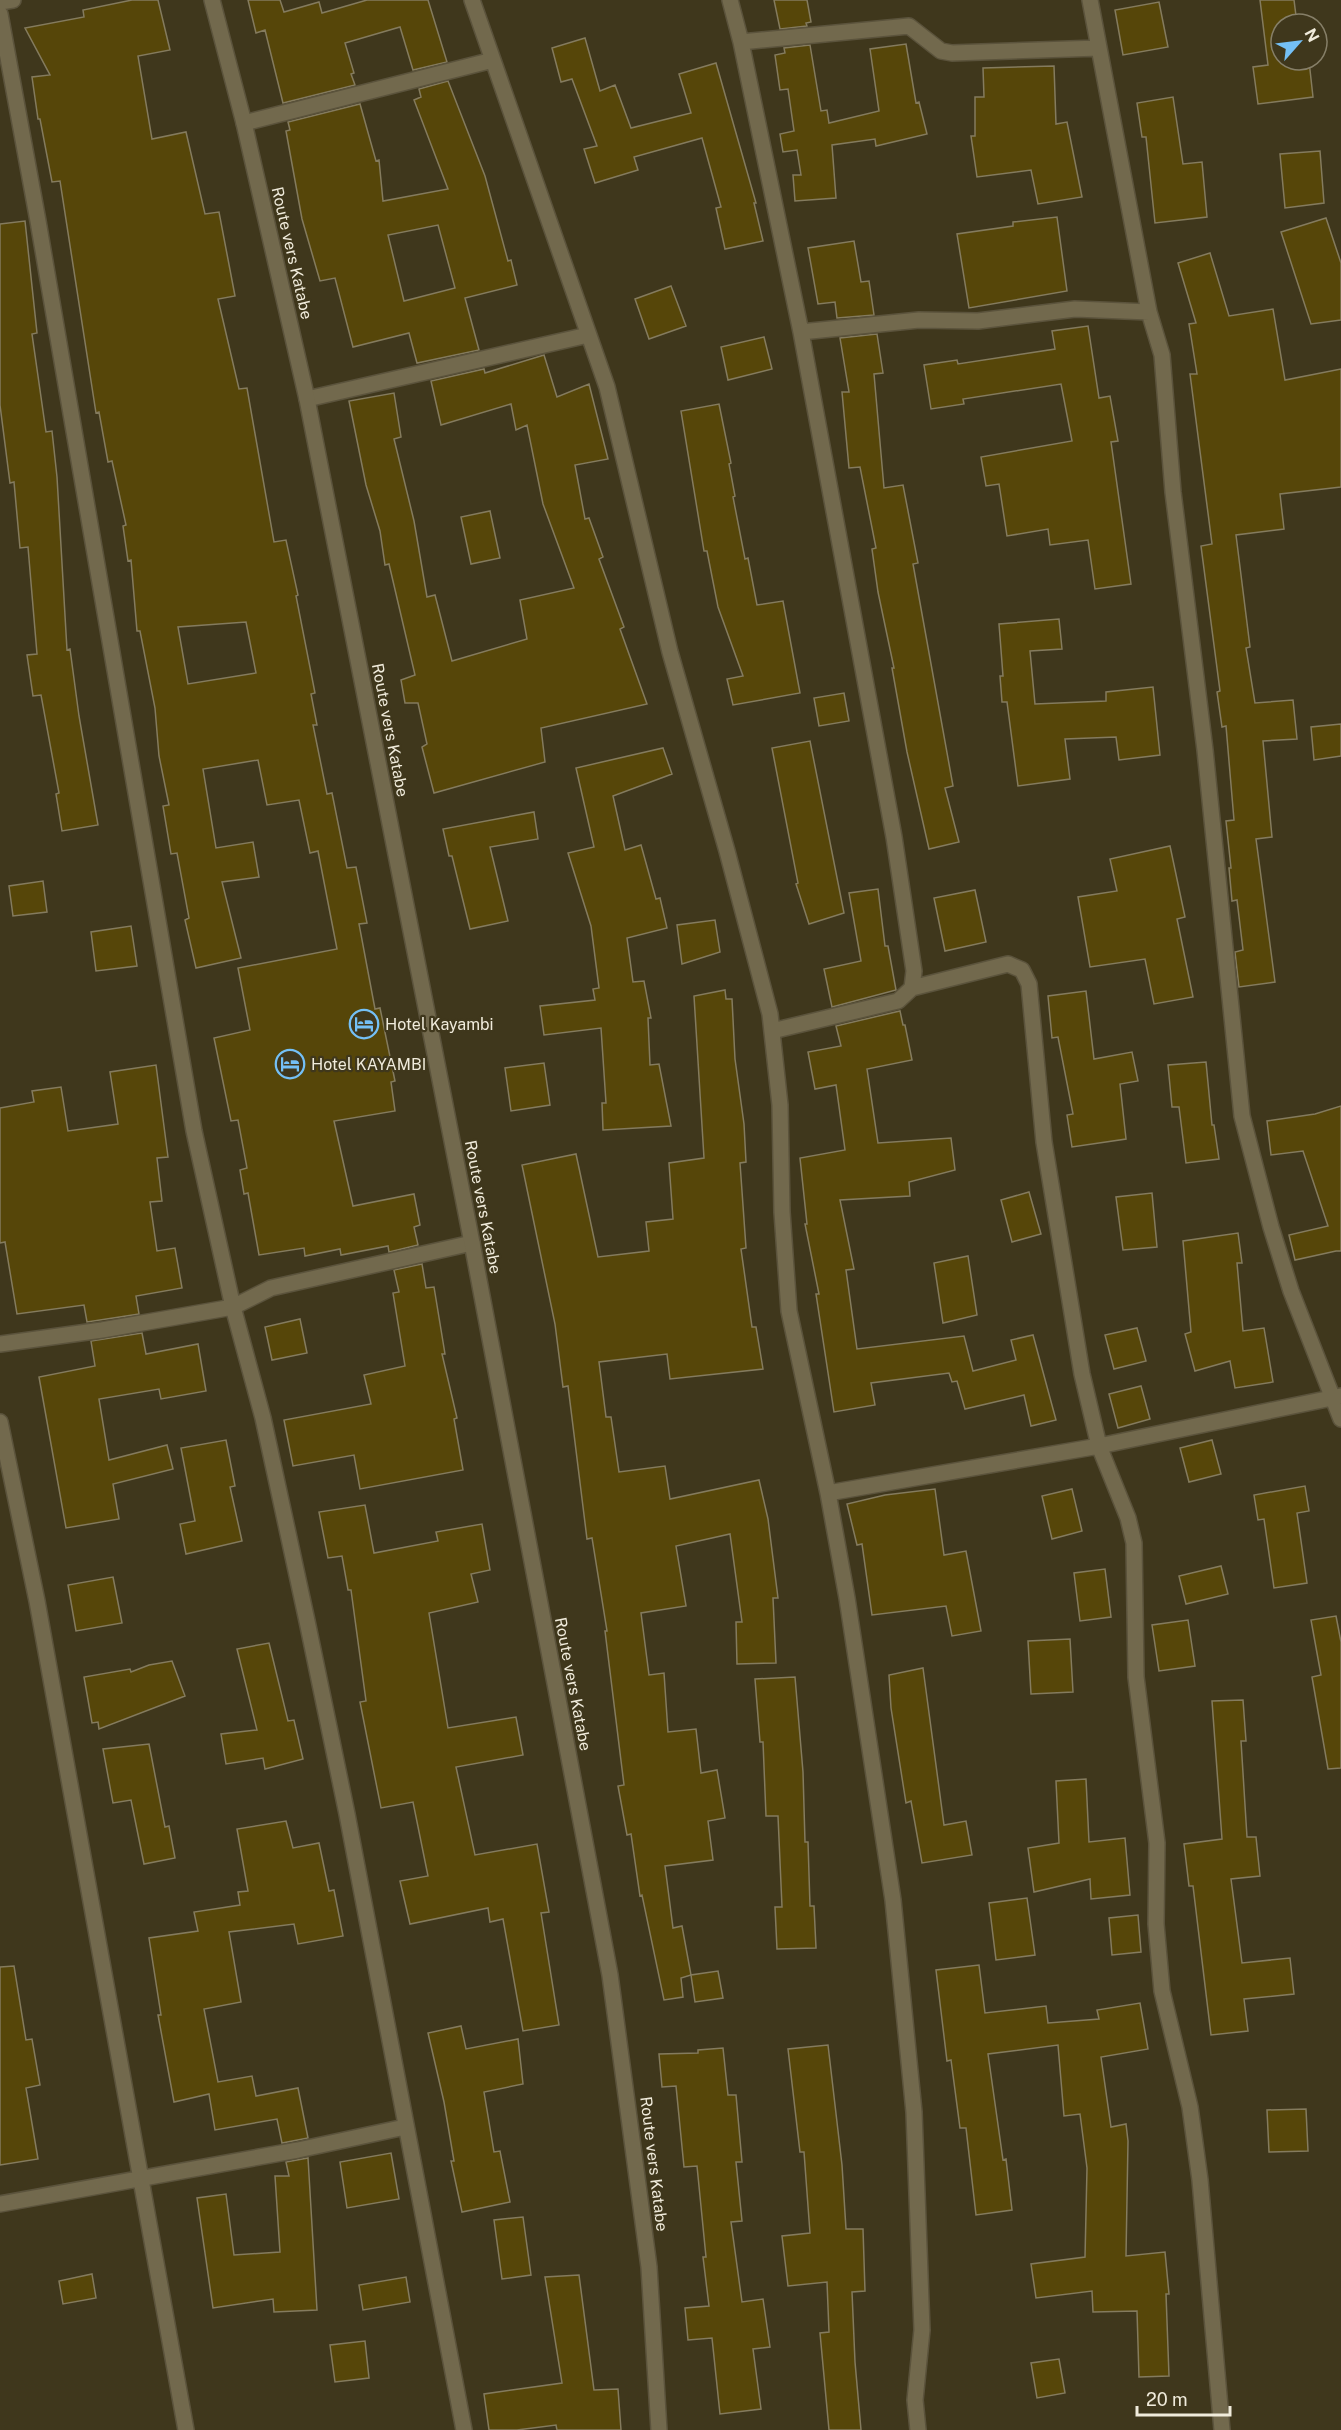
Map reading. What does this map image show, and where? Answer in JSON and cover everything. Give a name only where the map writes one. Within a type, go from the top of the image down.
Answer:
[{"type":"street","points":[[0,2],[12,0]]},
{"type":"street","name":"Route vers Katabe","points":[[212,0],[244,123],[307,399],[472,1243],[610,1975],[649,2267],[659,2430]]},
{"type":"street","points":[[472,0],[607,387],[670,652],[727,851],[770,1014],[780,1105],[782,1212],[789,1311],[828,1493],[847,1598],[893,1900],[914,2112],[922,2330],[915,2400],[918,2430]]},
{"type":"street","points":[[730,0],[741,42],[801,332],[894,837],[914,971],[912,988]]},
{"type":"street","points":[[1090,0],[1149,312],[1162,355],[1173,492],[1205,750],[1242,1116],[1271,1227],[1291,1291],[1338,1397],[1341,1419]]},
{"type":"street","points":[[0,14],[38,221],[194,1131],[233,1307],[263,1418],[307,1621],[383,2001],[464,2430]]},
{"type":"street","points":[[741,42],[909,26],[941,51],[952,53],[1099,48]]},
{"type":"street","points":[[244,123],[493,60]]},
{"type":"street","points":[[801,332],[919,320],[978,321],[1075,309],[1149,312]]},
{"type":"street","points":[[307,399],[588,335]]},
{"type":"street","points":[[772,1031],[898,1001],[912,988],[1008,964],[1022,970],[1029,984],[1044,1142],[1082,1374],[1099,1446],[1128,1518],[1134,1543],[1136,1677],[1157,1843],[1155,1924],[1162,1991],[1190,2107],[1200,2180],[1222,2430]]},
{"type":"street","points":[[0,1344],[102,1330],[233,1307],[271,1288],[472,1243]]},
{"type":"street","points":[[828,1493],[1099,1446],[1338,1397]]},
{"type":"street","points":[[0,1422],[37,1601],[186,2430]]},
{"type":"street","points":[[0,2204],[44,2198],[298,2150],[405,2127]]},
{"type":"building","points":[[132,0],[158,0],[170,50],[138,56],[152,139],[186,132],[205,214],[219,212],[235,296],[218,299],[239,389],[247,388],[274,542],[286,540],[315,693],[311,694],[317,725],[313,725],[327,794],[332,793],[347,868],[356,867],[367,923],[359,924],[375,1009],[380,1008],[395,1081],[391,1082],[395,1111],[334,1121],[353,1206],[414,1194],[420,1225],[414,1227],[418,1245],[389,1252],[388,1246],[341,1255],[340,1249],[305,1256],[304,1248],[259,1255],[248,1193],[244,1194],[240,1170],[247,1168],[238,1120],[231,1121],[214,1038],[250,1030],[238,968],[337,949],[318,851],[310,853],[299,800],[267,805],[258,760],[203,769],[216,848],[253,842],[259,877],[222,882],[241,958],[196,968],[185,920],[189,918],[177,853],[171,854],[163,806],[169,805],[159,756],[155,708],[140,631],[137,631],[131,560],[128,561],[123,526],[126,525],[112,461],[108,462],[99,412],[96,413],[60,181],[52,182],[40,119],[38,119],[32,77],[50,75],[25,28],[84,17],[83,10]],"holes":[[[246,622],[256,673],[188,684],[178,627]]]},
{"type":"building","points":[[248,0],[280,0],[284,12],[319,2],[322,13],[367,0],[428,0],[447,62],[413,70],[400,27],[345,43],[354,73],[351,74],[355,85],[283,103],[265,30],[256,33]]},
{"type":"building","points":[[774,0],[807,0],[811,22],[806,23],[807,26],[780,29]]},
{"type":"building","points":[[1260,0],[1294,0],[1296,12],[1269,12],[1269,72],[1310,72],[1313,97],[1258,104],[1253,67],[1268,65]]},
{"type":"building","points":[[1159,2],[1168,47],[1123,55],[1115,10]]},
{"type":"building","points":[[585,38],[600,91],[615,85],[631,128],[691,113],[679,74],[716,63],[756,203],[754,203],[763,241],[725,249],[716,208],[721,207],[702,138],[634,157],[638,170],[595,183],[584,149],[597,146],[572,79],[561,82],[552,48]]},
{"type":"building","points":[[906,44],[916,103],[919,102],[927,134],[876,146],[875,139],[832,145],[836,198],[795,201],[793,175],[801,175],[797,150],[783,152],[780,134],[794,131],[788,89],[780,90],[775,55],[785,53],[784,48],[810,45],[821,111],[827,110],[829,123],[879,111],[870,49]]},
{"type":"building","points":[[1054,66],[1056,124],[1067,122],[1082,197],[1038,204],[1031,170],[977,177],[971,136],[975,136],[975,97],[984,97],[983,68]]},
{"type":"building","points":[[448,81],[485,176],[508,261],[511,260],[517,285],[465,298],[479,350],[417,363],[409,333],[353,347],[335,278],[320,281],[302,219],[286,131],[290,130],[288,122],[360,104],[376,161],[379,160],[383,201],[448,189],[414,100],[421,97],[419,89]],"holes":[[[438,225],[455,288],[404,301],[388,235]]]},
{"type":"building","points":[[1173,97],[1183,164],[1202,162],[1207,217],[1155,223],[1146,137],[1142,137],[1137,103]]},
{"type":"building","points":[[1320,151],[1324,203],[1285,208],[1280,154]]},
{"type":"building","points":[[1057,217],[1067,291],[969,308],[957,234],[1013,226],[1013,222]]},
{"type":"building","points":[[1326,218],[1341,263],[1341,320],[1311,324],[1281,232]]},
{"type":"building","points":[[25,221],[37,333],[32,334],[46,432],[52,431],[57,477],[67,650],[70,649],[98,825],[62,831],[56,794],[59,793],[41,695],[33,696],[27,655],[37,654],[28,547],[20,548],[14,482],[10,483],[0,405],[0,224]]},
{"type":"building","points":[[854,241],[861,282],[869,281],[874,315],[837,318],[835,302],[818,304],[808,248]]},
{"type":"building","points":[[1210,253],[1229,316],[1273,309],[1285,380],[1341,369],[1341,487],[1280,494],[1284,529],[1236,535],[1250,647],[1246,648],[1255,703],[1293,700],[1297,739],[1263,741],[1272,837],[1256,839],[1275,982],[1239,987],[1235,952],[1243,950],[1237,900],[1232,901],[1229,868],[1231,868],[1226,821],[1234,820],[1226,726],[1222,727],[1217,692],[1220,691],[1201,546],[1212,544],[1190,374],[1197,374],[1189,324],[1196,323],[1178,263]]},
{"type":"building","points":[[671,286],[686,326],[649,339],[635,299]]},
{"type":"building","points":[[1088,326],[1099,398],[1110,396],[1118,441],[1111,442],[1131,584],[1095,589],[1088,540],[1050,545],[1048,529],[1007,536],[999,484],[986,486],[981,457],[1072,441],[1061,384],[963,399],[964,404],[931,409],[924,365],[957,360],[958,364],[1055,349],[1052,331]]},
{"type":"building","points":[[877,334],[883,373],[874,374],[884,488],[903,485],[918,563],[913,564],[953,786],[945,788],[959,842],[929,849],[907,752],[892,668],[894,668],[878,592],[872,549],[876,548],[860,467],[849,468],[842,392],[849,392],[840,338]]},
{"type":"building","points":[[764,337],[772,369],[728,380],[721,347]]},
{"type":"building","points":[[544,355],[557,397],[589,384],[608,459],[575,465],[585,519],[589,518],[603,557],[599,559],[624,627],[620,629],[647,704],[541,728],[545,762],[434,793],[422,747],[427,744],[418,703],[405,703],[401,680],[415,675],[389,564],[385,565],[380,531],[366,485],[349,401],[394,393],[401,437],[394,439],[414,521],[427,597],[435,595],[452,661],[527,639],[520,600],[574,588],[543,504],[527,425],[516,430],[511,404],[441,425],[431,381],[484,369],[485,373]]},
{"type":"building","points":[[719,404],[731,463],[729,464],[735,496],[733,497],[757,605],[783,601],[800,693],[733,705],[727,679],[743,676],[718,607],[707,551],[704,551],[681,411]]},
{"type":"building","points":[[490,511],[500,558],[471,564],[461,517]]},
{"type":"building","points":[[1059,619],[1062,649],[1030,651],[1035,704],[1106,701],[1106,692],[1153,687],[1160,755],[1119,760],[1116,737],[1065,739],[1070,779],[1018,786],[1007,702],[1002,702],[1000,676],[1003,676],[999,624]]},
{"type":"building","points":[[844,693],[849,721],[819,726],[814,698]]},
{"type":"building","points":[[1341,724],[1341,756],[1314,760],[1311,727]]},
{"type":"building","points":[[810,741],[844,913],[809,924],[796,884],[798,883],[772,748]]},
{"type":"building","points":[[663,748],[672,774],[613,796],[625,850],[641,845],[656,899],[660,898],[667,928],[627,938],[633,982],[644,981],[651,1018],[648,1018],[650,1065],[659,1064],[671,1126],[603,1130],[602,1103],[606,1103],[601,1028],[544,1035],[540,1006],[595,1000],[593,989],[599,988],[591,926],[568,853],[594,847],[576,768]]},
{"type":"building","points":[[534,812],[538,839],[490,847],[508,921],[470,929],[443,829]]},
{"type":"building","points":[[1170,846],[1185,917],[1177,919],[1193,997],[1154,1004],[1145,959],[1090,967],[1078,897],[1117,891],[1110,859]]},
{"type":"building","points":[[43,881],[47,912],[13,916],[9,886]]},
{"type":"building","points":[[878,889],[885,946],[888,946],[896,990],[832,1007],[824,969],[861,961],[849,893]]},
{"type":"building","points":[[975,890],[986,942],[945,951],[934,898]]},
{"type":"building","points":[[715,920],[720,952],[682,964],[677,925]]},
{"type":"building","points":[[131,926],[137,966],[96,971],[91,932]]},
{"type":"building","points":[[725,990],[726,999],[732,999],[735,1059],[744,1124],[746,1162],[740,1163],[746,1248],[741,1249],[752,1327],[756,1327],[763,1369],[670,1379],[667,1354],[599,1362],[606,1417],[611,1417],[619,1472],[665,1466],[670,1499],[759,1480],[768,1519],[778,1598],[773,1598],[776,1663],[737,1664],[736,1622],[742,1622],[730,1534],[676,1546],[686,1606],[641,1613],[649,1675],[664,1673],[668,1732],[696,1729],[701,1773],[717,1770],[725,1818],[708,1821],[713,1860],[665,1866],[673,1928],[682,1926],[691,1975],[681,1978],[683,1997],[664,2000],[642,1895],[640,1896],[631,1834],[627,1835],[618,1786],[624,1785],[605,1631],[607,1631],[592,1538],[587,1539],[568,1386],[563,1387],[555,1324],[522,1165],[576,1154],[598,1257],[649,1251],[646,1222],[673,1219],[669,1163],[704,1158],[694,996]]},
{"type":"building","points":[[1086,991],[1094,1059],[1132,1052],[1138,1081],[1120,1084],[1126,1139],[1072,1147],[1067,1115],[1073,1114],[1058,1037],[1052,1038],[1048,996]]},
{"type":"building","points":[[900,1011],[912,1060],[867,1069],[878,1143],[951,1138],[955,1170],[909,1182],[910,1196],[840,1200],[854,1269],[846,1270],[857,1349],[964,1336],[973,1371],[1016,1360],[1011,1340],[1033,1335],[1056,1420],[1031,1426],[1024,1395],[965,1409],[957,1381],[952,1382],[949,1373],[871,1383],[875,1405],[834,1412],[816,1294],[819,1294],[805,1224],[807,1224],[800,1158],[845,1150],[836,1085],[815,1089],[808,1052],[841,1046],[836,1026]]},
{"type":"building","points":[[1206,1062],[1212,1125],[1214,1125],[1219,1159],[1186,1163],[1179,1107],[1172,1107],[1168,1065]]},
{"type":"building","points":[[544,1063],[550,1105],[511,1111],[505,1068]]},
{"type":"building","points":[[156,1065],[168,1157],[157,1158],[162,1201],[150,1202],[157,1251],[175,1248],[182,1288],[136,1296],[139,1314],[87,1322],[84,1305],[17,1314],[5,1242],[0,1243],[0,1108],[34,1102],[32,1091],[61,1087],[68,1131],[118,1124],[110,1072]]},
{"type":"building","points":[[1341,1106],[1341,1251],[1295,1260],[1289,1235],[1328,1226],[1303,1151],[1271,1155],[1267,1121],[1315,1114]]},
{"type":"building","points":[[1029,1192],[1041,1234],[1012,1242],[1001,1200]]},
{"type":"building","points":[[1152,1193],[1157,1247],[1123,1250],[1116,1197]]},
{"type":"building","points":[[1238,1233],[1242,1263],[1237,1263],[1243,1331],[1264,1328],[1273,1382],[1235,1388],[1230,1361],[1195,1371],[1185,1334],[1191,1332],[1183,1241]]},
{"type":"building","points":[[968,1256],[977,1315],[943,1323],[934,1263]]},
{"type":"building","points":[[422,1264],[426,1288],[434,1287],[445,1354],[442,1354],[457,1418],[454,1419],[463,1470],[360,1489],[354,1455],[293,1466],[284,1420],[371,1404],[364,1375],[405,1366],[393,1293],[399,1292],[394,1270]]},
{"type":"building","points":[[300,1319],[307,1353],[272,1360],[265,1327]]},
{"type":"building","points":[[1137,1328],[1146,1361],[1114,1369],[1105,1335]]},
{"type":"building","points":[[142,1333],[146,1354],[198,1344],[206,1391],[161,1399],[159,1389],[99,1399],[109,1460],[167,1445],[173,1469],[113,1484],[119,1519],[66,1528],[39,1377],[95,1366],[91,1341]]},
{"type":"building","points":[[1141,1386],[1150,1419],[1118,1428],[1109,1394]]},
{"type":"building","points":[[226,1440],[235,1486],[230,1487],[242,1541],[186,1554],[180,1524],[195,1521],[181,1448]]},
{"type":"building","points":[[1212,1440],[1221,1474],[1189,1482],[1180,1448]]},
{"type":"building","points":[[1305,1486],[1309,1511],[1297,1513],[1307,1583],[1274,1588],[1264,1519],[1258,1520],[1254,1495]]},
{"type":"building","points":[[935,1489],[944,1555],[966,1551],[981,1631],[952,1636],[946,1606],[872,1615],[862,1544],[857,1545],[847,1504],[885,1495]]},
{"type":"building","points":[[1072,1489],[1082,1531],[1052,1539],[1042,1496]]},
{"type":"building","points":[[365,1505],[374,1553],[438,1541],[436,1532],[482,1524],[490,1570],[471,1574],[478,1602],[429,1613],[448,1728],[516,1717],[523,1755],[456,1767],[475,1855],[537,1844],[549,1912],[541,1913],[559,2025],[523,2031],[503,1919],[490,1922],[488,1908],[410,1924],[400,1881],[428,1876],[413,1802],[381,1808],[360,1702],[366,1701],[351,1590],[348,1590],[342,1556],[328,1558],[319,1512]]},
{"type":"building","points":[[1221,1566],[1228,1594],[1186,1604],[1179,1576]]},
{"type":"building","points":[[1105,1569],[1111,1617],[1080,1621],[1074,1573]]},
{"type":"building","points":[[113,1577],[122,1623],[76,1631],[68,1585]]},
{"type":"building","points":[[1336,1616],[1341,1642],[1341,1768],[1328,1769],[1312,1677],[1321,1675],[1311,1620]]},
{"type":"building","points":[[1188,1620],[1195,1666],[1159,1671],[1152,1625]]},
{"type":"building","points":[[1070,1639],[1073,1692],[1031,1694],[1028,1641]]},
{"type":"building","points":[[269,1643],[288,1721],[294,1720],[303,1759],[265,1769],[263,1758],[226,1764],[221,1734],[257,1730],[237,1649]]},
{"type":"building","points":[[172,1661],[185,1696],[99,1729],[98,1722],[92,1723],[84,1677],[130,1669],[131,1672],[149,1665]]},
{"type":"building","points":[[923,1668],[944,1825],[966,1821],[972,1855],[922,1863],[911,1801],[906,1803],[891,1708],[889,1675]]},
{"type":"building","points":[[795,1677],[803,1772],[805,1842],[808,1842],[810,1906],[814,1906],[816,1948],[777,1949],[775,1907],[782,1907],[778,1816],[766,1816],[763,1742],[760,1742],[755,1679]]},
{"type":"building","points":[[1243,1700],[1246,1741],[1241,1741],[1247,1837],[1256,1837],[1260,1876],[1231,1879],[1242,1963],[1290,1958],[1294,1994],[1244,1999],[1248,2031],[1211,2035],[1193,1886],[1189,1886],[1184,1844],[1222,1839],[1212,1701]]},
{"type":"building","points":[[149,1744],[165,1827],[169,1826],[175,1858],[144,1864],[131,1800],[113,1803],[103,1749]]},
{"type":"building","points":[[1086,1779],[1089,1842],[1125,1838],[1130,1895],[1091,1899],[1090,1879],[1034,1892],[1028,1848],[1059,1843],[1056,1781]]},
{"type":"building","points":[[286,1821],[293,1848],[319,1843],[329,1891],[334,1890],[343,1936],[298,1944],[294,1924],[229,1932],[241,2002],[204,2009],[218,2082],[252,2076],[256,2096],[298,2088],[308,2138],[282,2143],[277,2119],[215,2130],[209,2094],[174,2102],[158,2015],[161,2015],[149,1938],[198,1931],[194,1912],[240,1905],[238,1892],[248,1891],[237,1829]]},
{"type":"building","points":[[1027,1898],[1035,1955],[996,1960],[989,1903]]},
{"type":"building","points":[[1138,1915],[1141,1952],[1112,1955],[1109,1918]]},
{"type":"building","points":[[979,1965],[985,2013],[1046,2006],[1048,2023],[1099,2019],[1097,2010],[1140,2003],[1148,2049],[1101,2057],[1111,2127],[1126,2124],[1128,2141],[1126,2256],[1165,2252],[1169,2294],[1166,2294],[1169,2376],[1139,2377],[1137,2311],[1093,2312],[1092,2291],[1036,2298],[1031,2264],[1085,2257],[1087,2168],[1080,2114],[1064,2116],[1058,2045],[988,2054],[1003,2160],[1006,2159],[1012,2210],[976,2215],[966,2128],[960,2128],[951,2060],[947,2061],[936,1970]]},
{"type":"building","points":[[14,1966],[26,2040],[32,2039],[40,2085],[26,2088],[38,2159],[0,2165],[0,1967]]},
{"type":"building","points":[[718,1971],[723,1998],[695,2002],[691,1975]]},
{"type":"building","points":[[461,2026],[466,2049],[518,2039],[523,2084],[484,2092],[494,2152],[500,2151],[510,2202],[462,2212],[451,2161],[454,2161],[444,2102],[428,2033]]},
{"type":"building","points":[[828,2045],[842,2165],[846,2229],[863,2229],[865,2291],[852,2292],[861,2430],[829,2430],[820,2333],[829,2332],[827,2282],[788,2286],[782,2236],[810,2233],[804,2152],[800,2152],[788,2049]]},
{"type":"building","points":[[723,2048],[728,2095],[736,2095],[742,2162],[736,2162],[742,2221],[731,2222],[742,2302],[763,2299],[770,2347],[753,2349],[761,2409],[720,2414],[712,2338],[688,2340],[685,2308],[709,2306],[697,2166],[684,2167],[676,2086],[662,2087],[659,2054],[698,2053],[698,2050]]},
{"type":"building","points":[[1306,2109],[1308,2151],[1269,2152],[1267,2110]]},
{"type":"building","points":[[391,2153],[399,2199],[347,2208],[340,2162]]},
{"type":"building","points":[[308,2158],[317,2310],[274,2312],[273,2299],[213,2308],[197,2198],[226,2194],[234,2255],[280,2252],[275,2176],[289,2176],[286,2162]]},
{"type":"building","points":[[523,2217],[531,2275],[502,2279],[494,2220]]},
{"type":"building","points":[[92,2274],[96,2298],[63,2304],[59,2281]]},
{"type":"building","points":[[579,2275],[594,2390],[618,2389],[621,2430],[557,2430],[556,2425],[517,2430],[489,2430],[484,2394],[562,2383],[545,2277]]},
{"type":"building","points":[[406,2277],[410,2302],[363,2310],[359,2285]]},
{"type":"building","points":[[365,2341],[369,2378],[335,2382],[330,2345]]},
{"type":"building","points":[[1059,2359],[1065,2393],[1037,2398],[1031,2363]]},
{"type":"place","name":"Hotel Kayambi","points":[[364,1024]]},
{"type":"place","name":"Hotel KAYAMBI","points":[[290,1064]]}]
